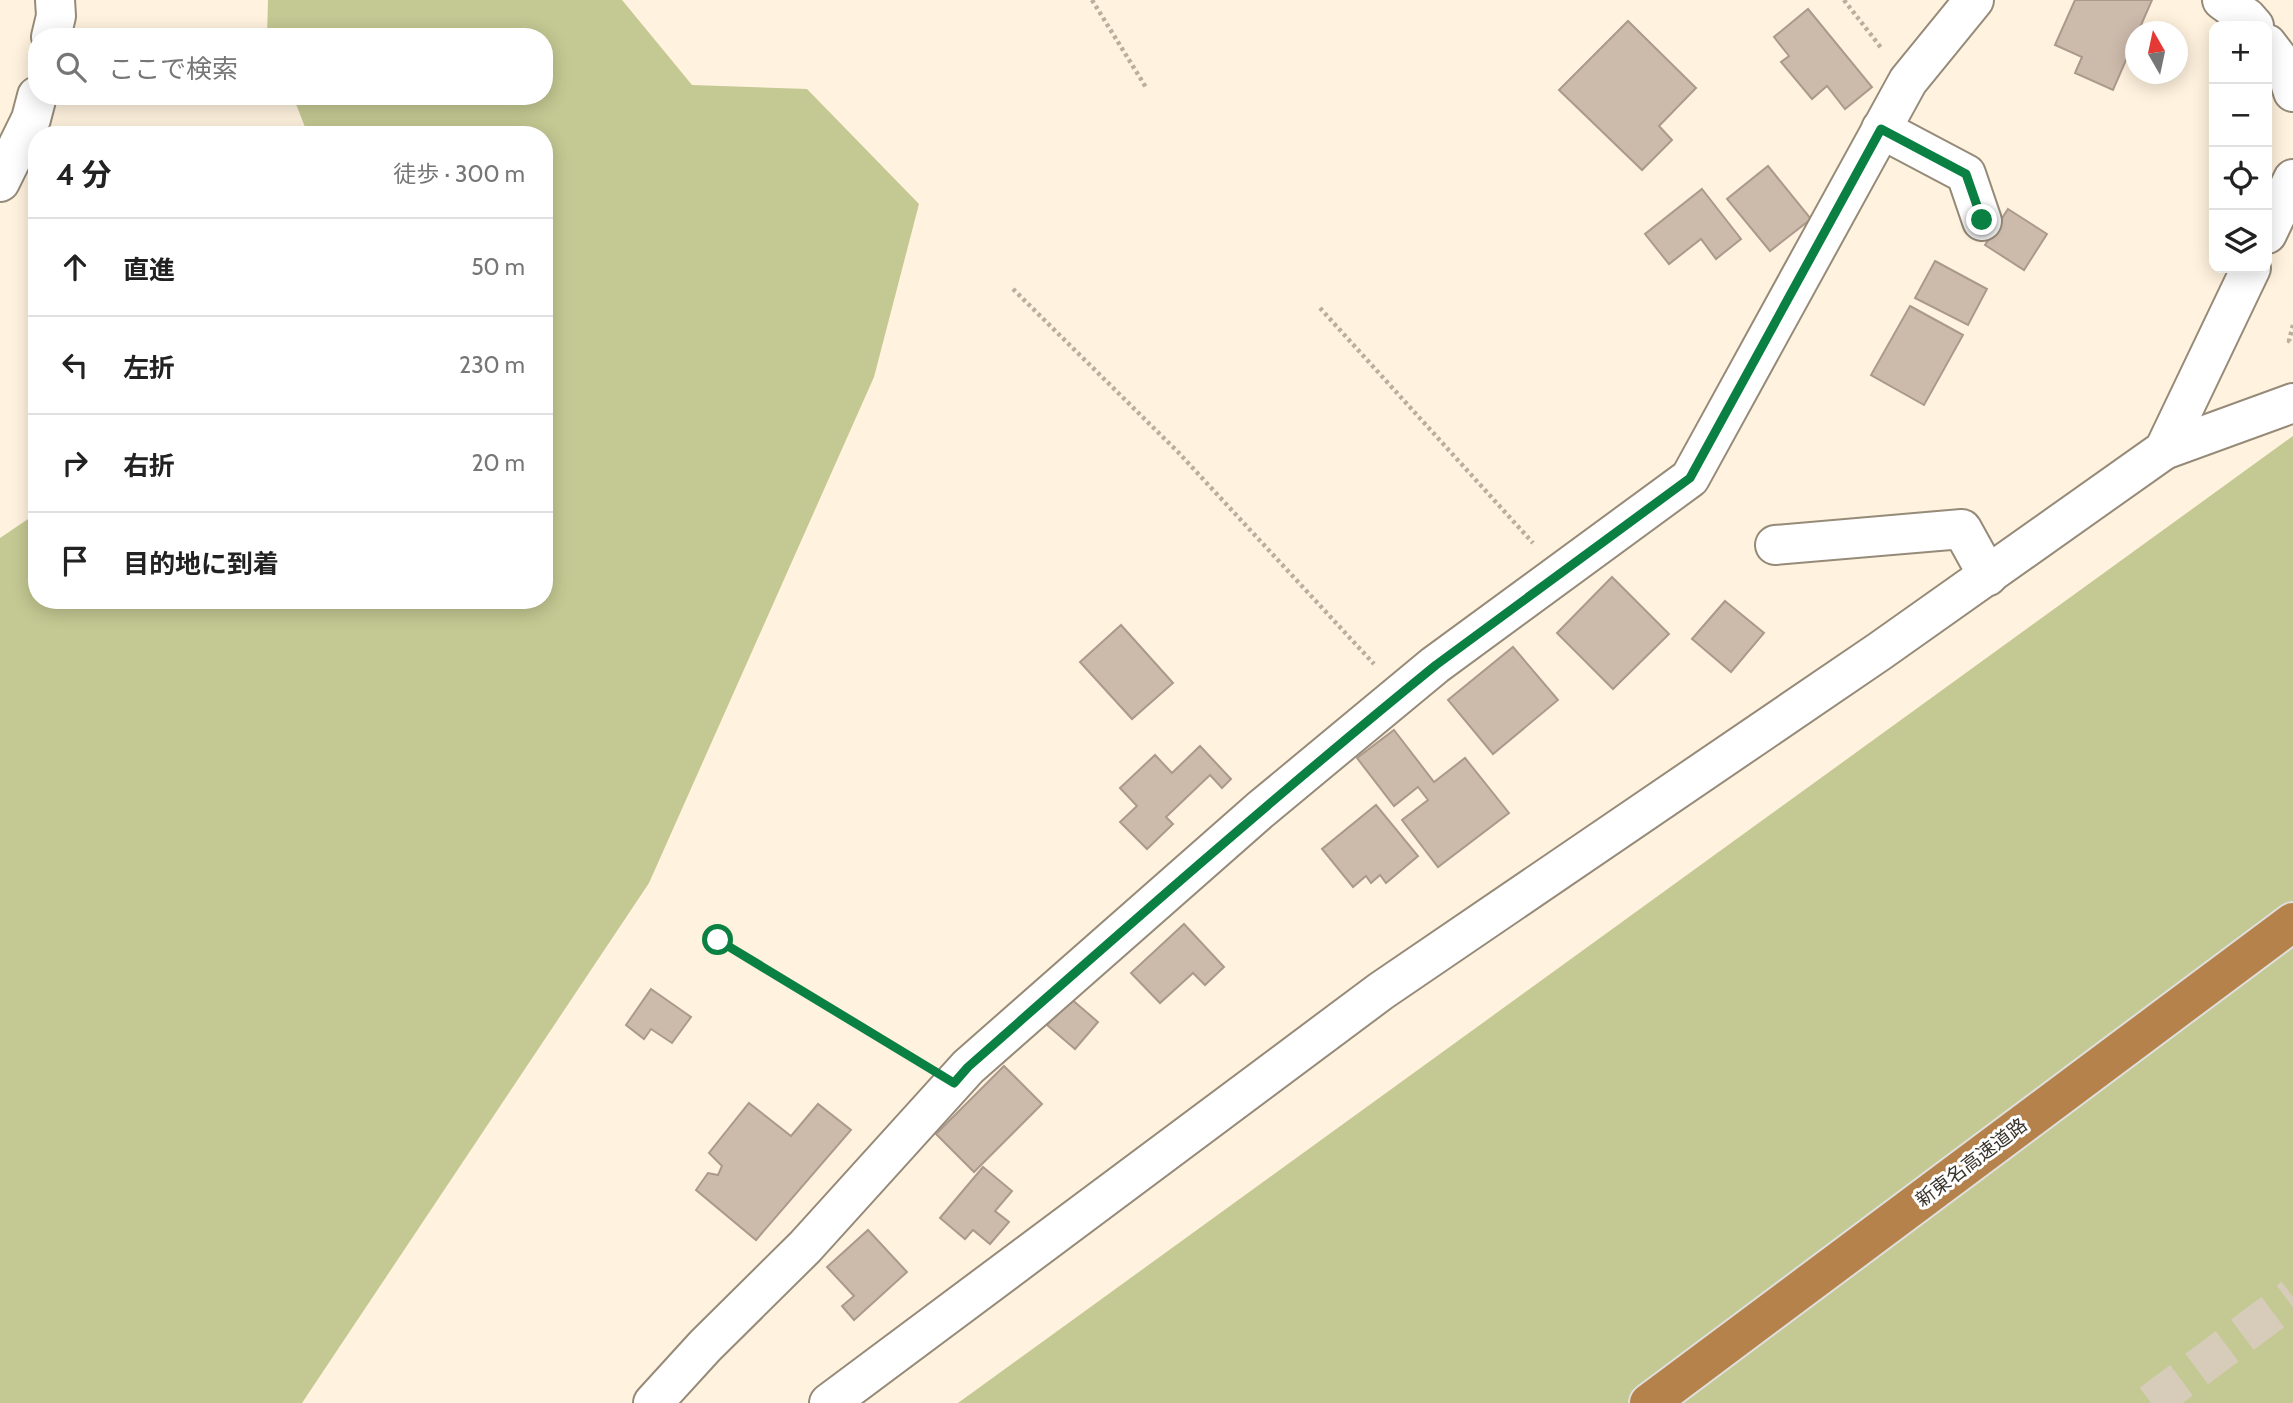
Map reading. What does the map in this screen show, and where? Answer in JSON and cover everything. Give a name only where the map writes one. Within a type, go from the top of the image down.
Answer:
[{"type":"highway","name":"新東名高速道路","points":[[1649,1403],[2293,922]]},
{"type":"street","points":[[53,28],[55,0]]},
{"type":"street","points":[[653,1403],[705,1346],[805,1247],[968,1067],[1260,810],[1401,693],[1690,478],[1908,81],[1974,0]]},
{"type":"street","points":[[2222,0],[2250,21]]},
{"type":"street","points":[[2272,51],[2286,69],[2293,92]]},
{"type":"street","points":[[0,181],[31,120],[35,105]]},
{"type":"street","points":[[1881,129],[1966,174],[1982,220]]},
{"type":"street","points":[[2272,223],[2293,179]]},
{"type":"street","points":[[2164,450],[2249,273]]},
{"type":"street","points":[[829,1403],[1381,991],[1988,576],[2164,450],[2293,403]]},
{"type":"street","points":[[1775,545],[1962,529],[1988,576]]},
{"type":"path","points":[[1092,0],[1147,89]]},
{"type":"path","points":[[1844,0],[1908,81]]},
{"type":"path","points":[[1013,289],[1178,452],[1401,693]]},
{"type":"path","points":[[1320,308],[1560,573]]},
{"type":"path","points":[[2293,325],[2289,341],[2293,342]]},
{"type":"path","points":[[718,940],[954,1083]]},
{"type":"green space","points":[[268,0],[622,0],[692,85],[807,89],[919,204],[874,377],[649,883],[302,1403],[0,1403],[0,538],[28,519],[28,609],[553,609],[553,126],[305,126],[296,105],[553,105],[553,28],[267,28]]},
{"type":"green space","points":[[2293,436],[2293,1403],[958,1403]]},
{"type":"building","points":[[2075,0],[2152,0],[2143,21],[2125,21],[2125,62],[2113,90],[2075,73],[2082,57],[2055,45]]},
{"type":"building","points":[[1808,9],[1872,87],[1845,109],[1827,86],[1812,99],[1781,62],[1789,56],[1774,37]]},
{"type":"building","points":[[1628,21],[1696,88],[1659,126],[1672,140],[1642,170],[1559,90]]},
{"type":"building","points":[[1768,166],[1811,219],[1770,251],[1727,199]]},
{"type":"building","points":[[1702,189],[1741,239],[1716,259],[1701,239],[1669,264],[1645,234]]},
{"type":"building","points":[[2008,209],[2047,234],[2024,270],[1985,245]]},
{"type":"building","points":[[1935,261],[1987,289],[1968,325],[1915,298]]},
{"type":"building","points":[[1910,306],[1963,335],[1924,405],[1871,375]]},
{"type":"building","points":[[1612,577],[1669,634],[1613,689],[1557,633]]},
{"type":"building","points":[[1725,601],[1764,633],[1731,672],[1692,639]]},
{"type":"building","points":[[1121,625],[1173,683],[1132,719],[1080,662]]},
{"type":"building","points":[[1513,647],[1558,700],[1493,754],[1448,700]]},
{"type":"building","points":[[1394,730],[1434,782],[1465,758],[1509,813],[1438,867],[1402,820],[1428,800],[1418,787],[1394,806],[1357,758]]},
{"type":"building","points":[[1200,746],[1231,779],[1222,788],[1210,775],[1166,817],[1173,824],[1147,849],[1120,822],[1137,806],[1120,788],[1155,755],[1172,773]]},
{"type":"building","points":[[1376,805],[1418,856],[1386,883],[1380,875],[1371,883],[1366,876],[1353,887],[1322,849]]},
{"type":"building","points":[[1184,924],[1224,967],[1205,985],[1193,973],[1160,1003],[1131,973]]},
{"type":"building","points":[[651,989],[691,1017],[672,1043],[651,1029],[644,1039],[626,1025]]},
{"type":"building","points":[[1070,998],[1098,1022],[1075,1049],[1047,1025]]},
{"type":"building","points":[[1004,1066],[1042,1104],[974,1172],[936,1134]]},
{"type":"building","points":[[749,1103],[791,1136],[818,1104],[851,1130],[756,1240],[696,1190],[708,1173],[718,1175],[722,1166],[709,1153]]},
{"type":"building","points":[[983,1167],[1012,1191],[995,1211],[1009,1222],[990,1244],[973,1230],[965,1239],[940,1218]]},
{"type":"building","points":[[868,1230],[907,1272],[854,1320],[842,1306],[854,1296],[827,1267]]},
{"type":"tunnel","points":[[2151,1403],[2293,1297]]},
{"type":"route","points":[[718,940],[954,1083],[968,1067],[1260,810],[1401,693],[1690,478],[1881,129],[1966,174],[1982,220]]}]
